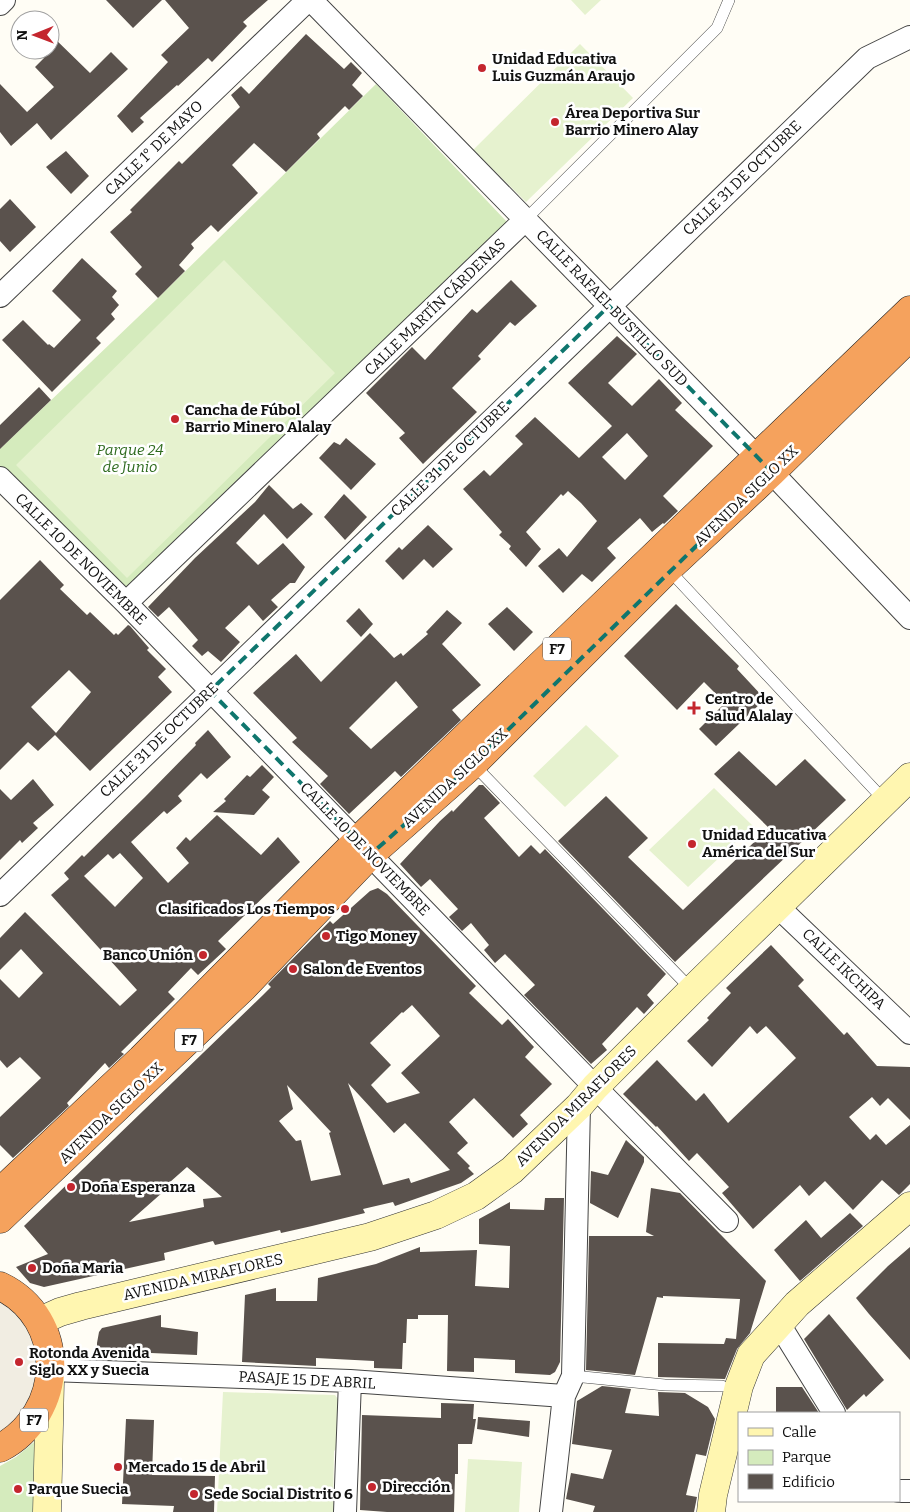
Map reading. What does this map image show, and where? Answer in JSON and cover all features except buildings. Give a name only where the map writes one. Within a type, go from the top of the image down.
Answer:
[{"type":"highway","name":"AVENIDA SIGLO XX","points":[[0,1219],[243,988],[364,848],[473,764],[668,569],[910,310]]},
{"type":"highway","name":"AVENIDA SIGLO XX","points":[[0,1192],[765,465],[910,337]]},
{"type":"highway","name":"F7","points":[[0,1276],[9,1292],[29,1307],[40,1321],[46,1335],[50,1374],[40,1410],[13,1441],[0,1448]]},
{"type":"street","points":[[0,4],[4,0]]},
{"type":"street","name":"CALLE RAFAEL BUSTILLO SUD","points":[[310,0],[765,465],[910,618]]},
{"type":"street","name":"CALLE 1° DE MAYO","points":[[0,296],[310,0]]},
{"type":"street","name":"CALLE 31 DE OCTUBRE","points":[[0,895],[867,58],[910,37]]},
{"type":"street","name":"CALLE MARTÍN CÁRDENAS","points":[[126,603],[526,219]]},
{"type":"street","name":"CALLE 10 DE NOVIEMBRE","points":[[0,478],[126,603],[364,848],[587,1097],[727,1221]]},
{"type":"street","name":"AVENIDA MIRAFLORES","points":[[40,1321],[60,1312],[81,1306],[370,1237],[436,1215],[476,1196],[512,1170],[777,906],[910,777]]},
{"type":"street","name":"CALLE IKCHIPA","points":[[777,906],[910,1033]]},
{"type":"street","points":[[551,1512],[564,1396],[573,1376],[587,1097]]},
{"type":"street","points":[[711,1512],[713,1495],[739,1386],[751,1356],[797,1304],[910,1206]]},
{"type":"street","points":[[779,1324],[833,1412]]},
{"type":"street","points":[[46,1512],[50,1374]]},
{"type":"street","name":"PASAJE 15 DE ABRIL","points":[[50,1374],[350,1381],[564,1396]]},
{"type":"street","points":[[345,1512],[350,1381]]},
{"type":"lane","name":"CALLE MARTÍN CÁRDENAS","points":[[526,219],[717,28],[729,0]]},
{"type":"lane","points":[[668,569],[885,802]]},
{"type":"lane","points":[[473,764],[692,990]]},
{"type":"lane","points":[[573,1376],[665,1386],[722,1386]]},
{"type":"highlighted area","points":[[609,306],[772,472],[473,764],[371,854],[210,691]]},
{"type":"green space","points":[[571,0],[601,0],[585,15]]},
{"type":"green space","name":"Área Deportiva Sur Barrio Minero Alay","points":[[580,44],[633,98],[526,202],[473,150]]},
{"type":"green space","name":"Parque 24 de Junio","points":[[376,84],[507,222],[136,587],[121,588],[0,468],[0,449],[158,298]]},
{"type":"green space","name":"Cancha de Fúbol Barrio Minero Alalay","points":[[224,260],[335,373],[127,578],[16,465]]},
{"type":"green space","points":[[586,725],[619,756],[565,807],[533,776]]},
{"type":"green space","points":[[714,788],[753,826],[688,887],[649,850]]},
{"type":"green space","points":[[223,1392],[335,1395],[343,1406],[342,1444],[334,1451],[333,1502],[338,1503],[338,1512],[217,1512]]},
{"type":"green space","name":"Parque Suecia","points":[[39,1438],[35,1512],[0,1512],[0,1466],[16,1457]]},
{"type":"green space","points":[[468,1459],[522,1462],[519,1512],[465,1512]]},
{"type":"shaded area","name":"Rotonda Avenida Siglo XX y Suecia","points":[[0,1299],[19,1314],[35,1340],[39,1370],[25,1413],[0,1435]]},
{"type":"place","name":"Unidad Educativa Luis Guzmán Araujo","points":[[482,68]]},
{"type":"place","name":"Área Deportiva Sur Barrio Minero Alay","points":[[555,122]]},
{"type":"place","name":"Cancha de Fúbol Barrio Minero Alalay","points":[[175,419]]},
{"type":"place","name":"Centro de Salud Alalay","points":[[694,708]]},
{"type":"place","name":"Unidad Educativa América del Sur","points":[[692,844]]},
{"type":"place","name":"Clasificados Los Tiempos","points":[[345,909]]},
{"type":"place","name":"Tigo Money","points":[[326,936]]},
{"type":"place","name":"Banco Unión","points":[[203,955]]},
{"type":"place","name":"Salon de Eventos","points":[[293,969]]},
{"type":"place","name":"Doña Esperanza","points":[[71,1187]]},
{"type":"place","name":"Doña Maria","points":[[32,1268]]},
{"type":"place","name":"Rotonda Avenida Siglo XX y Suecia","points":[[19,1362]]},
{"type":"place","name":"Mercado 15 de Abril","points":[[118,1467]]},
{"type":"place","name":"Dirección","points":[[372,1487]]},
{"type":"place","name":"Parque Suecia","points":[[18,1489]]},
{"type":"place","name":"Sede Social Distrito 6","points":[[194,1494]]}]
